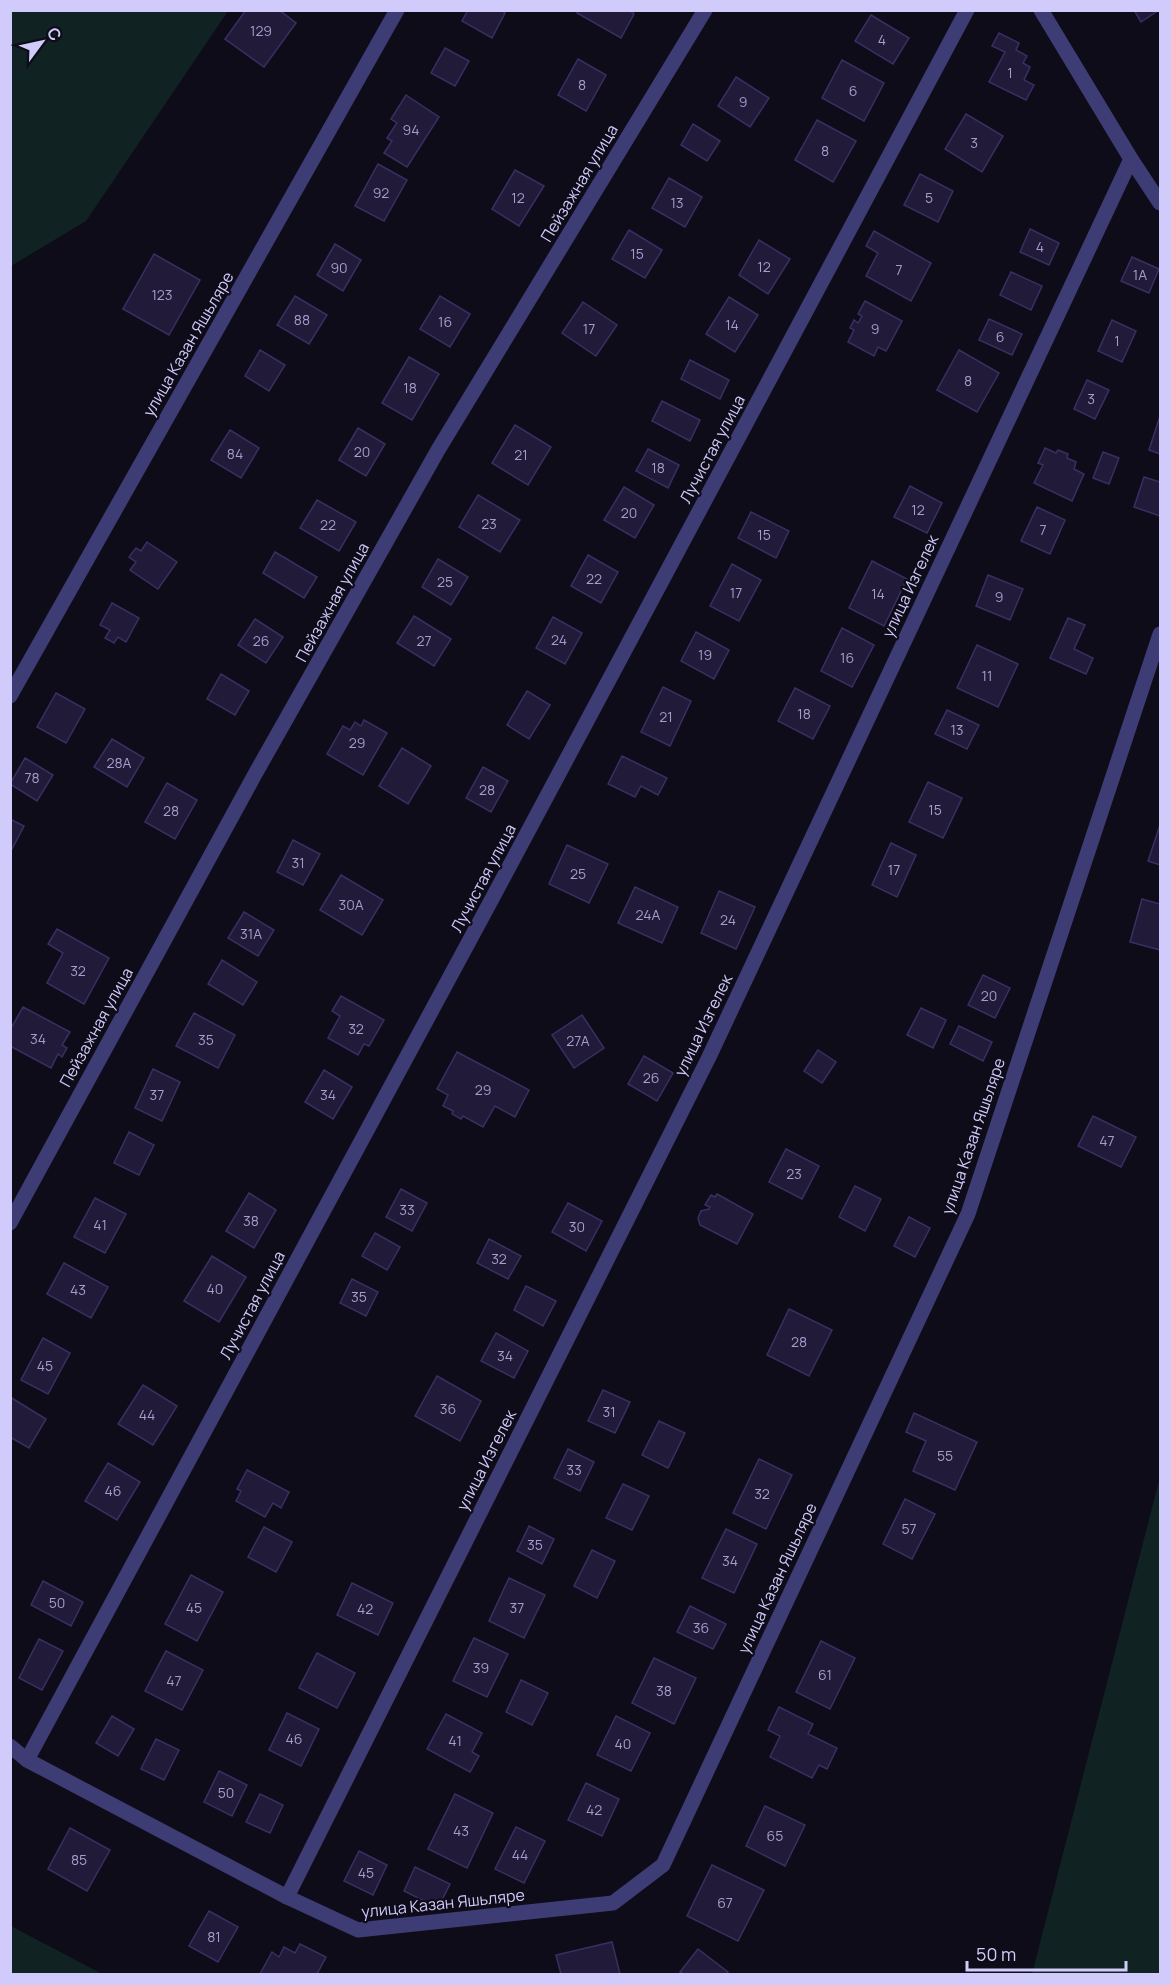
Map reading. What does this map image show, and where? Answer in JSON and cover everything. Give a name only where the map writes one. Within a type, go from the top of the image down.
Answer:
[{"type":"street","name":"улица Казан Яшьляре","points":[[10,696],[398,10]]},
{"type":"street","name":"Пейзажная улица","points":[[10,1222],[254,776],[438,450],[705,10]]},
{"type":"street","name":"Лучистая улица","points":[[27,1760],[481,921],[967,10]]},
{"type":"street","points":[[1041,10],[1131,159],[1161,203]]},
{"type":"street","name":"улица Изгелек","points":[[287,1897],[709,1057],[1131,159]]},
{"type":"street","name":"улица Казан Яшьляре","points":[[10,1746],[27,1760],[287,1897],[358,1930],[613,1903],[663,1864],[968,1214],[1161,634]]},
{"type":"green space","points":[[11,10],[228,11],[86,221],[11,266]]},
{"type":"green space","points":[[1160,1477],[1160,1974],[1032,1974]]},
{"type":"green space","points":[[11,1926],[102,1974],[11,1974]]},
{"type":"building","points":[[246,10],[279,10],[296,23],[264,67],[225,39]]},
{"type":"building","points":[[468,10],[501,10],[505,13],[492,38],[462,21]]},
{"type":"building","points":[[579,10],[629,10],[634,14],[621,38],[577,13]]},
{"type":"building","points":[[1134,10],[1159,10],[1141,22]]},
{"type":"building","points":[[871,15],[909,38],[893,64],[855,41]]},
{"type":"building","points":[[999,33],[1019,43],[1016,50],[1027,56],[1023,63],[1030,67],[1024,80],[1034,85],[1026,100],[989,82],[1005,52],[992,46]]},
{"type":"building","points":[[445,48],[469,61],[455,86],[431,73]]},
{"type":"building","points":[[578,59],[606,75],[586,111],[558,95]]},
{"type":"building","points":[[842,60],[884,83],[864,121],[822,98]]},
{"type":"building","points":[[736,77],[769,98],[750,127],[718,106]]},
{"type":"building","points":[[406,95],[439,117],[407,167],[384,153],[392,141],[387,138],[397,123],[391,119]]},
{"type":"building","points":[[966,114],[1003,136],[982,172],[945,149]]},
{"type":"building","points":[[817,120],[856,141],[833,182],[795,160]]},
{"type":"building","points":[[693,124],[720,141],[707,161],[681,145]]},
{"type":"building","points":[[378,164],[407,180],[384,221],[355,206]]},
{"type":"building","points":[[515,170],[544,186],[519,226],[492,209]]},
{"type":"building","points":[[920,174],[953,191],[938,222],[904,205]]},
{"type":"building","points":[[669,178],[702,197],[685,227],[652,208]]},
{"type":"building","points":[[1030,229],[1059,243],[1049,265],[1020,252]]},
{"type":"building","points":[[629,230],[662,250],[645,278],[612,259]]},
{"type":"building","points":[[874,231],[931,263],[911,301],[866,276],[878,253],[866,246]]},
{"type":"building","points":[[759,240],[790,259],[768,294],[739,275]]},
{"type":"building","points":[[335,244],[361,260],[343,291],[317,275]]},
{"type":"building","points":[[154,254],[200,280],[169,335],[123,309]]},
{"type":"building","points":[[1132,257],[1159,269],[1149,293],[1121,281]]},
{"type":"building","points":[[1011,272],[1042,286],[1031,310],[1000,295]]},
{"type":"building","points":[[295,296],[327,315],[309,344],[277,325]]},
{"type":"building","points":[[440,296],[470,314],[450,347],[420,329]]},
{"type":"building","points":[[729,297],[758,315],[735,352],[706,334]]},
{"type":"building","points":[[865,301],[902,321],[886,351],[878,347],[874,356],[848,342],[854,330],[850,328],[854,320],[858,323],[862,316],[858,314]]},
{"type":"building","points":[[583,302],[617,325],[596,356],[562,333]]},
{"type":"building","points":[[989,319],[1022,334],[1012,355],[979,340]]},
{"type":"building","points":[[1112,320],[1136,331],[1122,362],[1098,351]]},
{"type":"building","points":[[260,350],[285,365],[269,391],[245,376]]},
{"type":"building","points":[[959,350],[999,373],[977,412],[937,390]]},
{"type":"building","points":[[409,357],[439,374],[412,420],[382,403]]},
{"type":"building","points":[[690,360],[729,380],[720,399],[681,379]]},
{"type":"building","points":[[1087,380],[1109,390],[1095,419],[1074,409]]},
{"type":"building","points":[[662,401],[700,420],[690,441],[652,421]]},
{"type":"building","points":[[1160,416],[1160,454],[1149,450]]},
{"type":"building","points":[[515,425],[551,447],[528,485],[492,463]]},
{"type":"building","points":[[358,428],[385,444],[366,476],[339,460]]},
{"type":"building","points":[[230,430],[259,448],[241,478],[211,460]]},
{"type":"building","points":[[1045,448],[1056,453],[1058,450],[1068,454],[1067,458],[1076,462],[1074,469],[1084,474],[1072,501],[1034,483],[1043,465],[1038,463]]},
{"type":"building","points":[[648,449],[679,465],[668,488],[636,471]]},
{"type":"building","points":[[1103,452],[1119,458],[1109,484],[1093,478]]},
{"type":"building","points":[[1144,477],[1160,482],[1160,516],[1134,507]]},
{"type":"building","points":[[910,486],[942,503],[927,533],[894,517]]},
{"type":"building","points":[[624,487],[654,505],[635,538],[604,520]]},
{"type":"building","points":[[478,495],[520,520],[500,552],[459,527]]},
{"type":"building","points":[[317,500],[356,522],[339,551],[300,528]]},
{"type":"building","points":[[1037,507],[1065,520],[1050,554],[1021,541]]},
{"type":"building","points":[[751,512],[789,531],[776,558],[738,538]]},
{"type":"building","points":[[147,542],[177,562],[158,589],[130,570],[136,562],[129,557],[136,548],[141,551]]},
{"type":"building","points":[[275,552],[317,577],[304,598],[263,573]]},
{"type":"building","points":[[588,555],[618,572],[601,603],[571,586]]},
{"type":"building","points":[[438,559],[468,577],[451,605],[422,587]]},
{"type":"building","points":[[872,561],[907,579],[884,626],[849,608]]},
{"type":"building","points":[[732,564],[761,580],[739,621],[710,606]]},
{"type":"building","points":[[988,575],[1023,589],[1010,620],[976,606]]},
{"type":"building","points":[[112,603],[139,618],[126,642],[118,637],[114,643],[105,638],[110,630],[100,625]]},
{"type":"building","points":[[414,616],[451,639],[434,666],[397,643]]},
{"type":"building","points":[[553,617],[582,633],[565,664],[536,648]]},
{"type":"building","points":[[1068,618],[1085,625],[1074,649],[1093,658],[1086,674],[1050,658]]},
{"type":"building","points":[[255,619],[283,637],[266,663],[238,645]]},
{"type":"building","points":[[842,628],[874,645],[852,687],[821,671]]},
{"type":"building","points":[[696,632],[729,650],[714,679],[681,661]]},
{"type":"building","points":[[977,645],[1018,664],[998,707],[957,688]]},
{"type":"building","points":[[221,674],[249,691],[235,715],[207,699]]},
{"type":"building","points":[[663,687],[691,701],[670,746],[641,732]]},
{"type":"building","points":[[795,688],[830,706],[813,739],[778,721]]},
{"type":"building","points":[[527,691],[550,705],[529,739],[507,725]]},
{"type":"building","points":[[56,693],[85,709],[66,743],[37,727]]},
{"type":"building","points":[[947,710],[979,725],[967,749],[935,734]]},
{"type":"building","points":[[364,720],[387,733],[363,775],[327,754],[343,726],[350,730],[355,722],[361,726]]},
{"type":"building","points":[[112,739],[144,758],[127,787],[94,767]]},
{"type":"building","points":[[402,748],[431,766],[408,804],[379,786]]},
{"type":"building","points":[[622,756],[667,778],[658,795],[641,786],[635,797],[608,784]]},
{"type":"building","points":[[25,758],[53,775],[37,801],[10,784]]},
{"type":"building","points":[[483,767],[508,781],[491,812],[466,798]]},
{"type":"building","points":[[928,782],[962,798],[943,838],[909,822]]},
{"type":"building","points":[[167,783],[197,800],[175,839],[145,822]]},
{"type":"building","points":[[10,819],[24,826],[10,853]]},
{"type":"building","points":[[1160,825],[1160,865],[1148,861]]},
{"type":"building","points":[[293,840],[320,854],[303,885],[277,872]]},
{"type":"building","points":[[891,843],[916,855],[897,897],[872,885]]},
{"type":"building","points":[[567,845],[608,864],[589,903],[549,884]]},
{"type":"building","points":[[341,875],[383,900],[362,935],[320,910]]},
{"type":"building","points":[[635,887],[678,907],[662,943],[618,923]]},
{"type":"building","points":[[719,891],[755,907],[736,949],[701,933]]},
{"type":"building","points":[[1142,899],[1160,904],[1160,950],[1130,942]]},
{"type":"building","points":[[244,912],[274,930],[258,956],[228,938]]},
{"type":"building","points":[[57,929],[109,958],[84,1004],[47,983],[63,953],[48,944]]},
{"type":"building","points":[[222,960],[257,982],[243,1005],[208,984]]},
{"type":"building","points":[[983,975],[1010,988],[995,1018],[968,1005]]},
{"type":"building","points":[[341,996],[384,1020],[369,1046],[364,1044],[358,1055],[328,1038],[340,1016],[332,1011]]},
{"type":"building","points":[[23,1007],[70,1032],[62,1045],[67,1048],[62,1057],[58,1054],[51,1068],[10,1046],[10,1030]]},
{"type":"building","points":[[921,1008],[946,1020],[933,1048],[907,1035]]},
{"type":"building","points":[[194,1013],[235,1035],[218,1068],[176,1046]]},
{"type":"building","points":[[582,1015],[604,1048],[574,1068],[552,1035]]},
{"type":"building","points":[[959,1026],[992,1042],[983,1061],[950,1044]]},
{"type":"building","points":[[818,1050],[836,1062],[822,1083],[804,1071]]},
{"type":"building","points":[[457,1052],[529,1090],[515,1117],[495,1106],[483,1127],[463,1116],[461,1119],[452,1114],[453,1111],[443,1106],[448,1095],[437,1089]]},
{"type":"building","points":[[644,1056],[673,1073],[657,1101],[628,1084]]},
{"type":"building","points":[[153,1069],[180,1082],[162,1121],[135,1108]]},
{"type":"building","points":[[324,1070],[352,1087],[333,1119],[305,1102]]},
{"type":"building","points":[[1093,1116],[1136,1137],[1121,1167],[1078,1146]]},
{"type":"building","points":[[129,1132],[154,1145],[139,1175],[114,1163]]},
{"type":"building","points":[[786,1149],[819,1166],[802,1199],[769,1182]]},
{"type":"building","points":[[855,1186],[881,1199],[865,1231],[839,1217]]},
{"type":"building","points":[[401,1189],[427,1203],[412,1231],[386,1217]]},
{"type":"building","points":[[249,1193],[276,1210],[254,1248],[226,1231]]},
{"type":"building","points":[[717,1194],[753,1214],[737,1244],[700,1225],[698,1218],[701,1211],[709,1209],[710,1207],[705,1205],[711,1195],[715,1197]]},
{"type":"building","points":[[95,1198],[126,1214],[105,1253],[74,1237]]},
{"type":"building","points":[[568,1203],[602,1221],[586,1251],[552,1232]]},
{"type":"building","points":[[909,1217],[930,1228],[915,1257],[894,1246]]},
{"type":"building","points":[[375,1233],[400,1247],[387,1270],[362,1256]]},
{"type":"building","points":[[489,1239],[521,1256],[508,1279],[477,1263]]},
{"type":"building","points":[[212,1256],[246,1277],[219,1322],[184,1301]]},
{"type":"building","points":[[64,1263],[108,1287],[91,1318],[47,1294]]},
{"type":"building","points":[[352,1279],[378,1292],[366,1316],[340,1303]]},
{"type":"building","points":[[526,1286],[556,1301],[543,1326],[514,1310]]},
{"type":"building","points":[[789,1309],[832,1330],[809,1376],[767,1355]]},
{"type":"building","points":[[496,1333],[528,1351],[514,1378],[481,1361]]},
{"type":"building","points":[[43,1338],[70,1353],[48,1394],[21,1380]]},
{"type":"building","points":[[437,1376],[481,1401],[460,1441],[415,1416]]},
{"type":"building","points":[[143,1385],[177,1406],[153,1445],[118,1424]]},
{"type":"building","points":[[603,1390],[630,1402],[615,1433],[588,1421]]},
{"type":"building","points":[[10,1397],[46,1419],[29,1448],[10,1437]]},
{"type":"building","points":[[914,1413],[977,1442],[955,1490],[913,1471],[926,1441],[906,1432]]},
{"type":"building","points":[[659,1421],[685,1433],[668,1468],[642,1455]]},
{"type":"building","points":[[568,1449],[594,1462],[580,1491],[554,1478]]},
{"type":"building","points":[[759,1459],[792,1475],[766,1529],[733,1513]]},
{"type":"building","points":[[108,1463],[140,1482],[117,1520],[85,1501]]},
{"type":"building","points":[[247,1470],[289,1492],[281,1508],[273,1503],[265,1517],[236,1501],[241,1491],[237,1489]]},
{"type":"building","points":[[623,1484],[649,1496],[632,1530],[606,1518]]},
{"type":"building","points":[[905,1499],[935,1514],[912,1559],[883,1544]]},
{"type":"building","points":[[529,1526],[554,1539],[542,1564],[517,1551]]},
{"type":"building","points":[[264,1527],[292,1542],[276,1572],[248,1557]]},
{"type":"building","points":[[726,1529],[757,1544],[734,1593],[702,1578]]},
{"type":"building","points":[[592,1550],[615,1561],[597,1598],[574,1586]]},
{"type":"building","points":[[191,1575],[223,1592],[197,1641],[165,1624]]},
{"type":"building","points":[[509,1578],[545,1595],[524,1638],[489,1621]]},
{"type":"building","points":[[43,1581],[83,1602],[71,1626],[31,1605]]},
{"type":"building","points":[[352,1583],[393,1603],[378,1635],[337,1615]]},
{"type":"building","points":[[690,1606],[726,1624],[713,1649],[677,1632]]},
{"type":"building","points":[[474,1638],[508,1654],[487,1697],[453,1681]]},
{"type":"building","points":[[39,1639],[63,1651],[42,1690],[19,1678]]},
{"type":"building","points":[[821,1641],[855,1658],[830,1709],[796,1692]]},
{"type":"building","points":[[166,1651],[203,1670],[182,1710],[145,1691]]},
{"type":"building","points":[[317,1653],[355,1673],[337,1708],[299,1688]]},
{"type":"building","points":[[654,1658],[696,1678],[674,1724],[632,1703]]},
{"type":"building","points":[[521,1680],[548,1693],[532,1725],[506,1712]]},
{"type":"building","points":[[779,1707],[813,1724],[808,1734],[837,1748],[827,1769],[819,1765],[812,1778],[770,1757],[780,1736],[768,1730]]},
{"type":"building","points":[[287,1713],[319,1729],[301,1766],[269,1750]]},
{"type":"building","points":[[446,1714],[482,1733],[472,1752],[479,1756],[470,1772],[427,1749]]},
{"type":"building","points":[[112,1716],[134,1729],[118,1756],[96,1743]]},
{"type":"building","points":[[616,1716],[650,1733],[631,1771],[597,1755]]},
{"type":"building","points":[[156,1739],[179,1750],[164,1780],[141,1769]]},
{"type":"building","points":[[219,1771],[247,1785],[232,1816],[204,1802]]},
{"type":"building","points":[[586,1783],[619,1799],[602,1836],[568,1820]]},
{"type":"building","points":[[260,1794],[283,1805],[270,1833],[246,1822]]},
{"type":"building","points":[[455,1794],[493,1813],[467,1868],[428,1849]]},
{"type":"building","points":[[765,1806],[805,1825],[785,1866],[746,1846]]},
{"type":"building","points":[[516,1827],[545,1841],[524,1883],[495,1869]]},
{"type":"building","points":[[70,1828],[110,1850],[87,1891],[48,1869]]},
{"type":"building","points":[[359,1851],[387,1865],[373,1895],[344,1881]]},
{"type":"building","points":[[712,1865],[764,1890],[738,1941],[687,1916]]},
{"type":"building","points":[[415,1867],[450,1884],[438,1908],[404,1891]]},
{"type":"building","points":[[209,1911],[238,1927],[218,1962],[189,1946]]},
{"type":"building","points":[[612,1942],[620,1974],[561,1974],[556,1955]]},
{"type":"building","points":[[300,1944],[326,1957],[317,1974],[260,1974],[272,1952],[279,1957],[284,1947],[295,1953]]},
{"type":"building","points":[[698,1949],[728,1972],[726,1974],[684,1974],[680,1972]]}]
